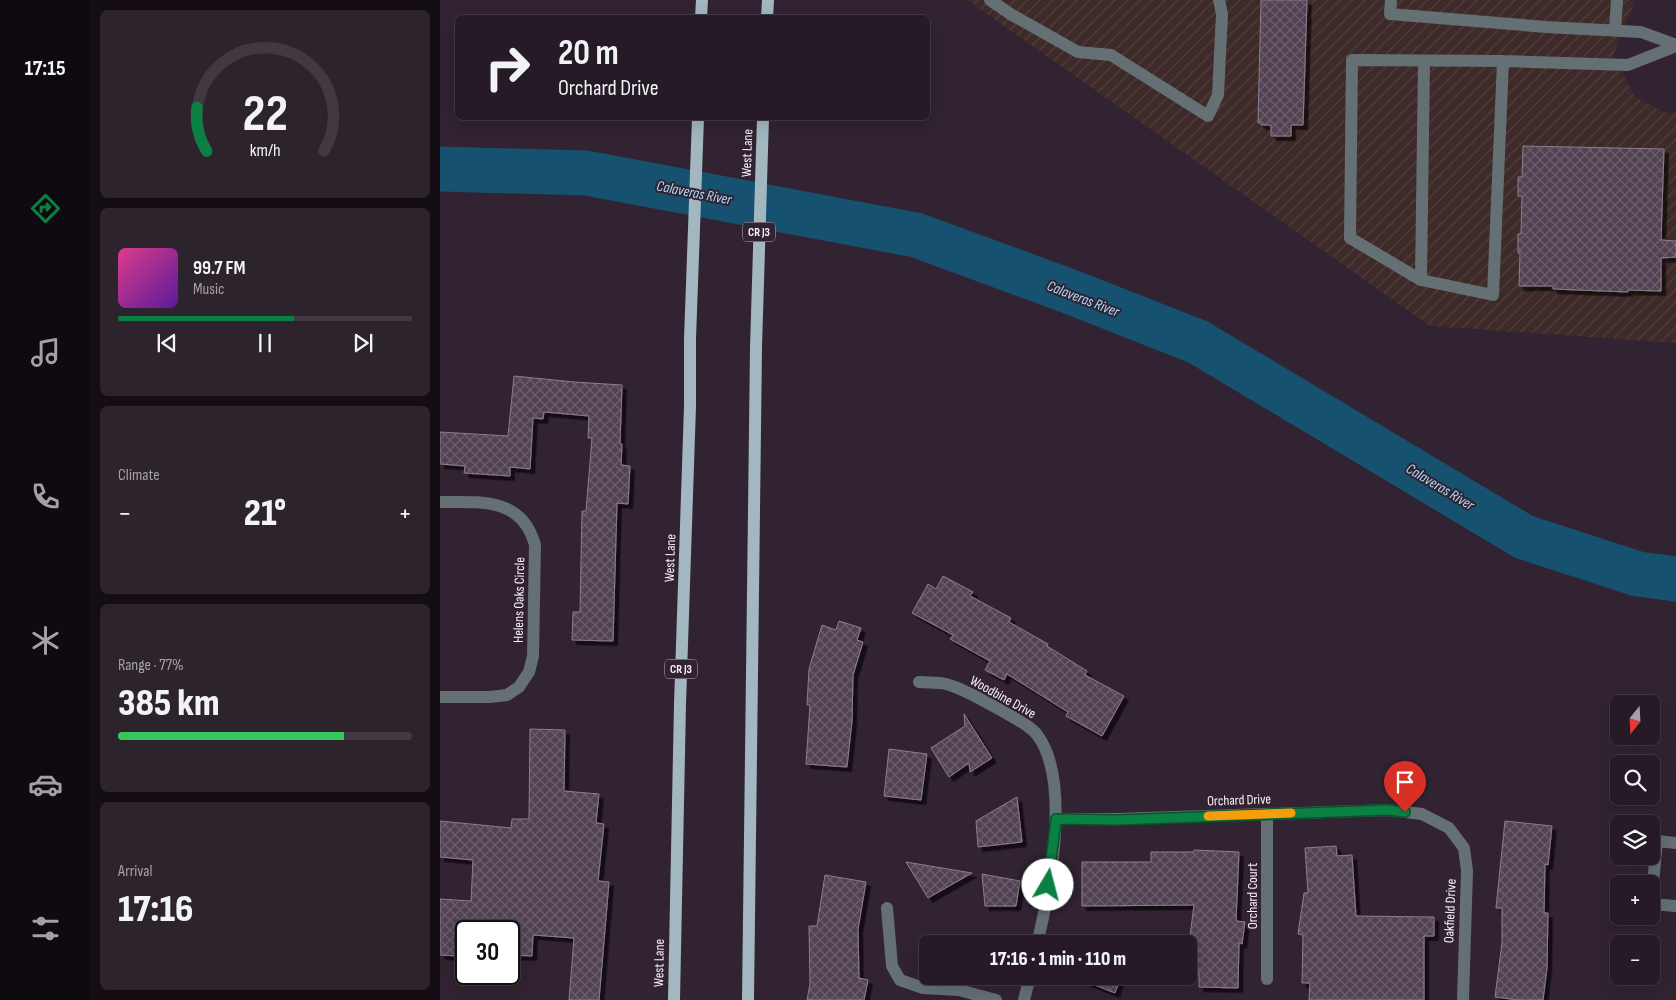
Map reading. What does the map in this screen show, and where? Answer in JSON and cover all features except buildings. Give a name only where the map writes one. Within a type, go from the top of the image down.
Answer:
[{"type":"main road","points":[[701,15],[702,0]]},
{"type":"main road","points":[[767,15],[768,0]]},
{"type":"main road","name":"West Lane","points":[[674,1000],[680,704],[698,120]]},
{"type":"main road","name":"West Lane","points":[[748,1000],[756,346],[764,120]]},
{"type":"street","points":[[990,0],[1078,52],[1111,56],[1208,116],[1218,95],[1222,14],[1219,0]]},
{"type":"street","points":[[1391,0],[1390,14],[1546,27],[1641,32],[1676,46]]},
{"type":"street","points":[[1615,30],[1617,0]]},
{"type":"street","points":[[1503,61],[1493,295],[1421,280],[1350,238],[1352,60],[1503,61],[1628,65],[1676,46]]},
{"type":"street","points":[[1421,280],[1424,61]]},
{"type":"street","name":"Helens Oaks Circle","points":[[440,502],[484,502],[507,509],[522,518],[532,531],[535,545],[533,656],[529,672],[519,687],[507,695],[440,697]]},
{"type":"street","name":"Woodbine Drive","points":[[919,682],[944,684],[968,692],[1014,718],[1037,734],[1048,753],[1054,784],[1056,819],[1051,869],[1040,935]]},
{"type":"street","name":"Orchard Drive","points":[[1056,819],[1117,820],[1388,810],[1422,814],[1449,828]]},
{"type":"street","name":"Orchard Court","points":[[1267,814],[1267,979]]},
{"type":"street","name":"Oakfield Drive","points":[[1449,828],[1464,848],[1467,871],[1463,1000]]},
{"type":"street","points":[[1676,843],[1657,841],[1651,904],[1676,906]]},
{"type":"street","points":[[887,908],[892,966],[900,980],[923,988],[959,990],[996,1000]]},
{"type":"street","points":[[1024,1000],[1028,985]]},
{"type":"shaded area","points":[[967,0],[1635,0],[1613,56],[1635,97],[1666,113],[1676,112],[1676,343],[1430,326]]},
{"type":"waterway","name":"Calaveras River","points":[[440,169],[586,173],[916,235],[1071,292],[1198,342],[1524,537],[1638,574],[1676,579]]},
{"type":"slow traffic","points":[[1208,816],[1291,813]]},
{"type":"route","points":[[1048,885],[1056,819],[1117,820],[1388,810],[1405,812]]}]
